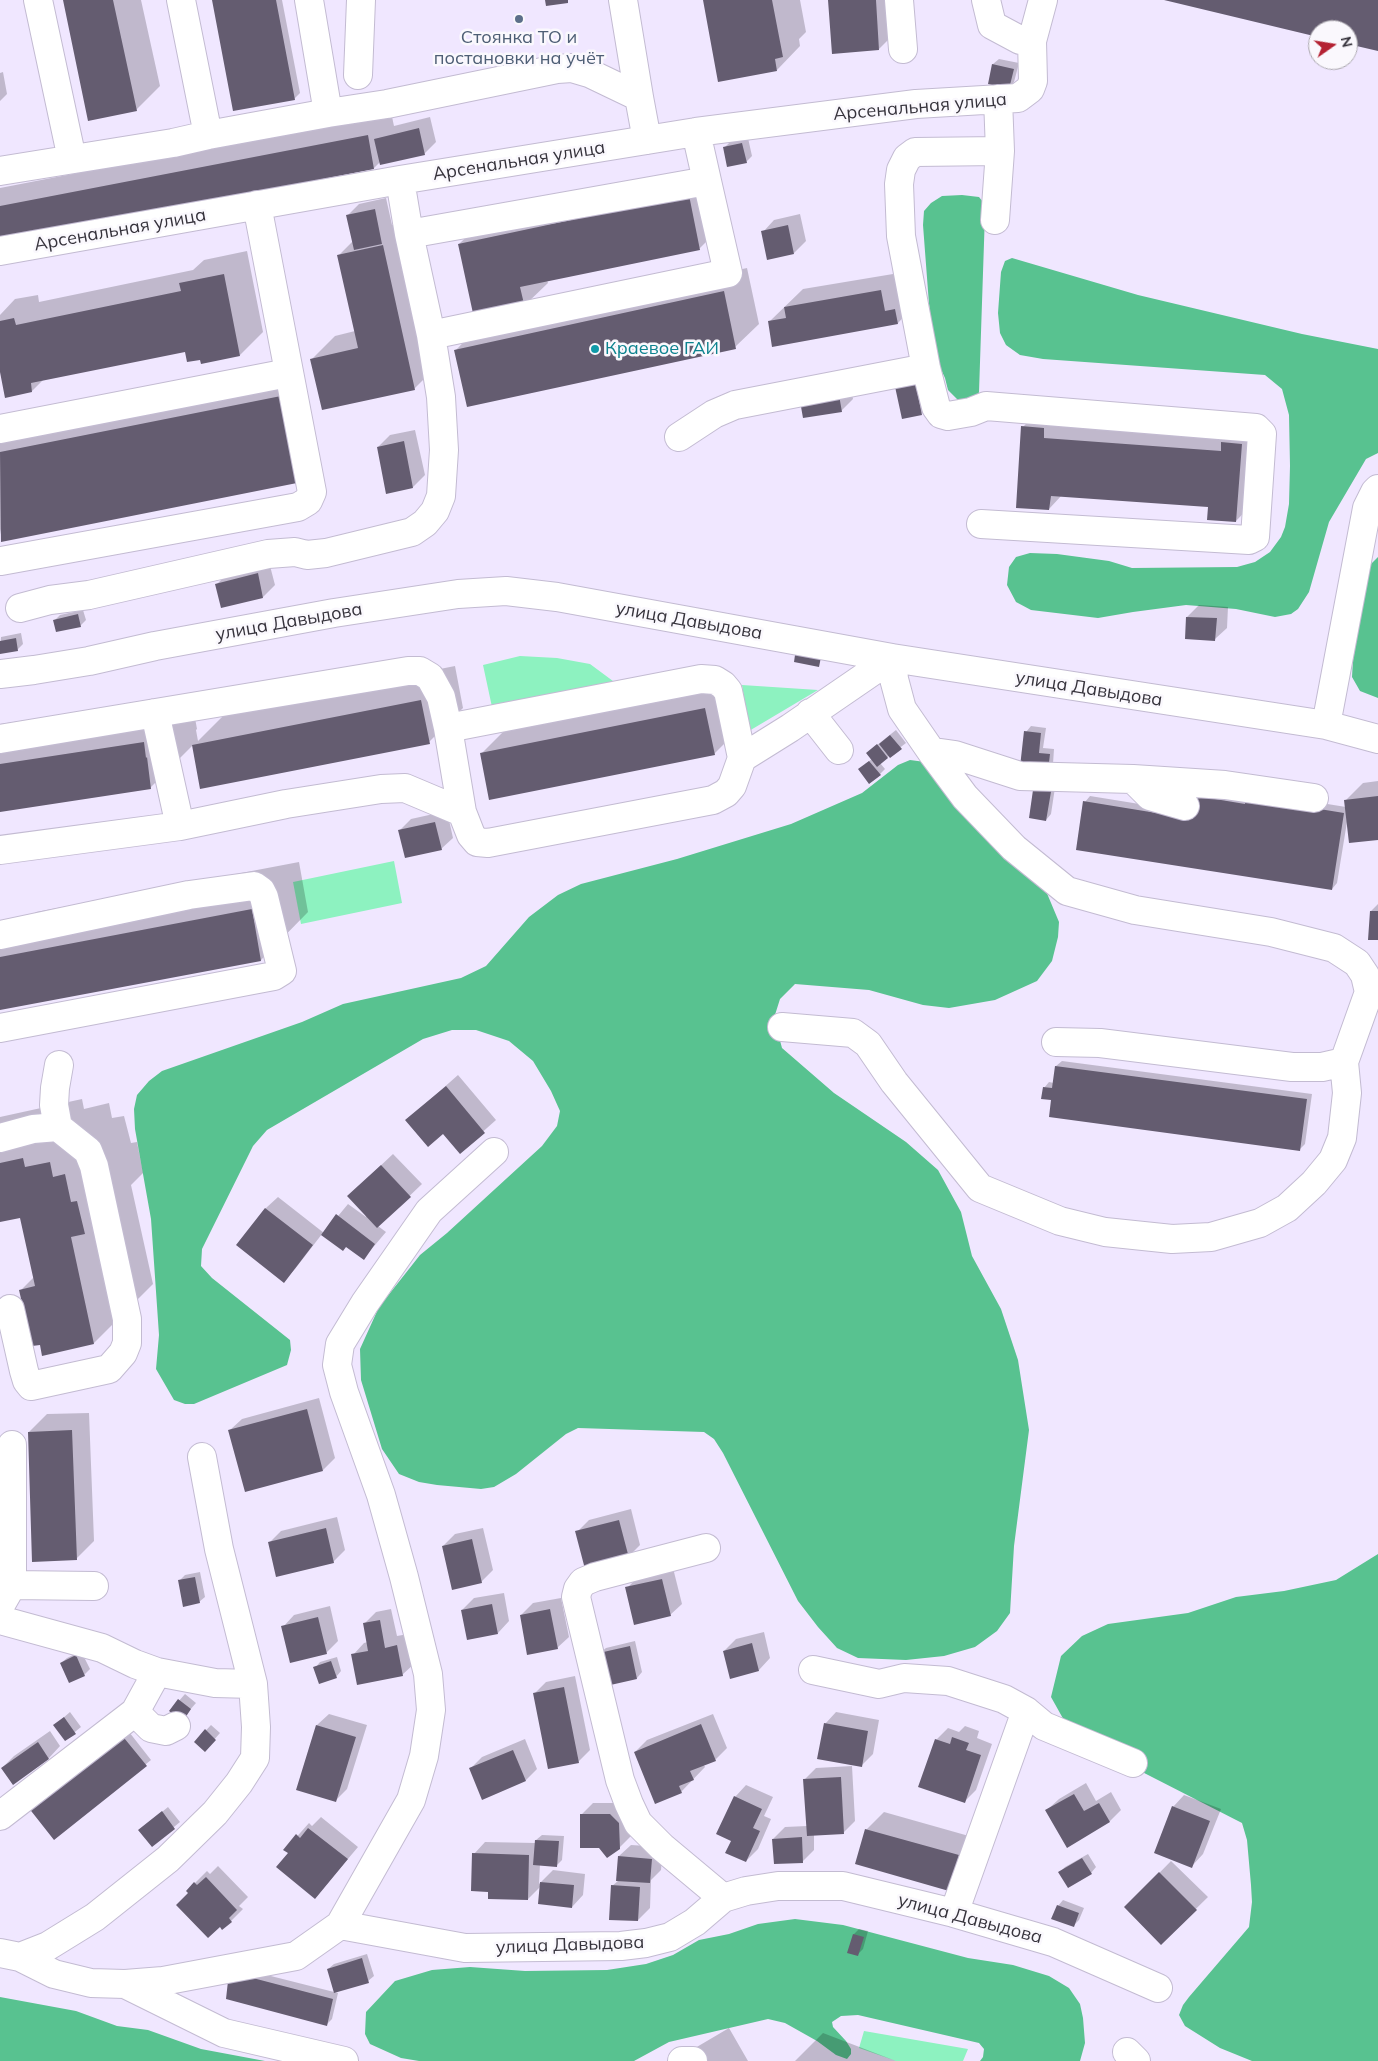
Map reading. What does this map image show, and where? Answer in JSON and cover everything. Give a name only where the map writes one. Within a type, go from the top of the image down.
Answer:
[{"type":"street","points":[[38,0],[72,159]]},
{"type":"street","points":[[181,0],[208,135]]},
{"type":"street","points":[[309,0],[328,112]]},
{"type":"street","points":[[358,75],[361,0]]},
{"type":"street","points":[[622,0],[647,140]]},
{"type":"street","points":[[899,0],[903,48]]},
{"type":"street","points":[[986,0],[992,25],[1020,40],[1032,41],[1043,0]]},
{"type":"street","name":"Арсенальная улица","points":[[0,251],[400,180],[696,132],[916,104],[1018,98],[1030,90],[1033,81],[1032,41]]},
{"type":"street","points":[[0,171],[328,112],[387,104],[557,69],[583,70],[639,97]]},
{"type":"street","points":[[995,220],[1000,151],[998,98]]},
{"type":"street","points":[[432,335],[728,273],[696,132]]},
{"type":"street","points":[[981,524],[1249,540],[1255,537],[1262,434],[1256,428],[986,406],[966,414],[948,416],[942,414],[936,407],[926,368],[901,236],[899,184],[901,170],[907,158],[916,152],[1000,151]]},
{"type":"street","points":[[20,608],[50,600],[89,595],[268,554],[295,552],[307,555],[326,553],[412,532],[425,523],[435,511],[441,496],[444,458],[441,397],[432,335],[409,234],[400,180]]},
{"type":"street","points":[[409,234],[707,181]]},
{"type":"street","points":[[1,561],[298,507],[308,502],[312,492],[288,373],[258,205]]},
{"type":"street","points":[[679,437],[714,414],[735,405],[926,368]]},
{"type":"street","points":[[0,429],[288,373]]},
{"type":"street","points":[[1326,725],[1367,508],[1378,489]]},
{"type":"street","name":"улица Давыдова","points":[[0,674],[89,661],[156,646],[334,613],[458,594],[506,591],[557,597],[892,658],[1326,725],[1378,739]]},
{"type":"street","points":[[742,758],[790,728],[892,658],[894,679],[902,709],[965,797],[1014,848],[1067,891],[1135,910],[1271,932],[1334,948],[1343,952],[1357,963],[1366,975],[1369,992],[1344,1062],[1347,1093],[1342,1138],[1333,1160],[1314,1183],[1287,1208],[1260,1223],[1211,1237],[1172,1239],[1105,1232],[1060,1221],[980,1188],[894,1082],[868,1044],[853,1033],[782,1027]]},
{"type":"street","points":[[0,740],[408,671],[420,671],[430,677],[441,697],[462,812],[471,835],[477,842],[488,843],[713,800],[726,793],[732,786],[742,758],[728,691],[722,685],[709,679],[448,728]]},
{"type":"street","points":[[155,713],[180,826]]},
{"type":"street","points":[[810,713],[840,750]]},
{"type":"street","points":[[933,754],[955,755],[1020,776],[1225,784],[1314,798]]},
{"type":"street","points":[[1133,779],[1150,796],[1185,806]]},
{"type":"street","points":[[0,850],[180,826],[286,804],[381,789],[405,788],[462,812]]},
{"type":"street","points":[[0,934],[189,894],[254,886],[261,890],[264,897],[282,971],[274,976],[258,980],[0,1028]]},
{"type":"street","points":[[1056,1042],[1100,1043],[1292,1067],[1322,1067],[1344,1062]]},
{"type":"street","points":[[8,1326],[26,1376],[32,1386],[109,1369],[123,1353],[127,1344],[127,1319],[94,1166],[88,1151],[58,1127],[54,1104],[54,1088],[59,1065]]},
{"type":"street","points":[[0,1138],[33,1129],[58,1127]]},
{"type":"street","points":[[10,1955],[54,1974],[91,1984],[163,1981],[296,1956],[340,1925],[411,1800],[424,1756],[431,1710],[428,1674],[404,1577],[381,1495],[344,1392],[337,1365],[340,1344],[365,1302],[429,1212],[494,1152]]},
{"type":"street","points":[[12,1445],[6,1596],[94,1586]]},
{"type":"street","points":[[10,1955],[48,1946],[95,1917],[168,1859],[215,1813],[255,1758],[256,1734],[253,1684],[219,1549],[202,1457]]},
{"type":"street","points":[[706,1548],[583,1582],[578,1589],[576,1597],[620,1780],[628,1804],[638,1823],[662,1848],[723,1898]]},
{"type":"street","points":[[0,1620],[102,1648],[157,1672],[215,1683],[253,1684]]},
{"type":"street","points":[[813,1670],[879,1684],[904,1678],[948,1681],[1004,1699],[1026,1711],[1044,1726],[1133,1763]]},
{"type":"street","points":[[0,1816],[135,1712],[157,1672]]},
{"type":"street","points":[[954,1913],[1026,1711]]},
{"type":"street","points":[[135,1712],[152,1728],[166,1731],[176,1726]]},
{"type":"street","name":"улица Давыдова","points":[[340,1925],[466,1948],[621,1946],[646,1944],[670,1937],[695,1922],[723,1898],[746,1891],[778,1886],[843,1886],[954,1913],[1054,1942],[1158,1988]]},
{"type":"street","points":[[125,1984],[224,2033],[344,2061]]},
{"type":"street","points":[[682,2061],[693,2061]]},
{"type":"green space","points":[[962,195],[979,197],[983,202],[985,213],[979,392],[977,398],[959,401],[948,390],[945,378],[936,359],[929,304],[923,225],[924,211],[931,203],[942,196]]},
{"type":"green space","points":[[1012,258],[1138,295],[1302,334],[1378,349],[1378,453],[1366,459],[1329,522],[1309,592],[1298,609],[1291,614],[1275,617],[1236,609],[1186,605],[1098,618],[1031,610],[1016,602],[1007,585],[1009,567],[1016,557],[1030,553],[1057,554],[1109,561],[1132,568],[1237,567],[1255,562],[1270,552],[1281,537],[1285,527],[1289,504],[1290,466],[1289,415],[1282,389],[1265,375],[1043,359],[1020,355],[1006,345],[1000,333],[998,313],[1001,272],[1005,261]]},
{"type":"green space","points":[[1378,557],[1378,698],[1360,691],[1352,677],[1353,660],[1370,565]]},
{"type":"green space","points":[[520,656],[557,658],[590,664],[617,684],[492,707],[483,665]]},
{"type":"green space","points":[[742,685],[818,690],[749,731]]},
{"type":"green space","points":[[910,760],[925,762],[1046,891],[1059,922],[1058,937],[1052,961],[1037,981],[995,1000],[949,1008],[923,1005],[869,990],[795,984],[780,999],[774,1018],[782,1048],[834,1093],[906,1142],[938,1170],[961,1212],[972,1256],[1001,1309],[1018,1360],[1029,1430],[1014,1546],[1010,1613],[997,1631],[975,1647],[944,1656],[906,1660],[858,1658],[837,1648],[798,1601],[723,1453],[714,1439],[704,1432],[578,1428],[566,1434],[516,1474],[494,1487],[481,1489],[419,1482],[399,1474],[382,1449],[361,1380],[360,1349],[379,1307],[420,1255],[447,1233],[542,1146],[557,1126],[560,1111],[551,1091],[533,1061],[509,1041],[476,1030],[452,1030],[423,1039],[267,1130],[253,1146],[202,1249],[201,1266],[212,1278],[290,1340],[291,1350],[287,1365],[194,1404],[185,1404],[174,1400],[156,1369],[159,1335],[151,1219],[135,1129],[134,1109],[137,1095],[149,1081],[162,1071],[302,1022],[343,1004],[461,978],[486,966],[529,917],[558,895],[581,884],[677,859],[791,824],[862,793],[898,765]]},
{"type":"green space","points":[[394,861],[402,903],[301,924],[293,882]]},
{"type":"green space","points":[[1378,1554],[1378,2061],[1252,2061],[1220,2048],[1185,2026],[1179,2015],[1189,1997],[1249,1927],[1252,1902],[1251,1885],[1247,1840],[1242,1823],[1107,1754],[1070,1731],[1051,1697],[1061,1656],[1082,1636],[1108,1624],[1188,1613],[1236,1597],[1284,1591],[1336,1580]]},
{"type":"green space","points":[[795,1919],[843,1925],[968,1958],[1013,1965],[1049,1976],[1069,1988],[1080,2004],[1085,2043],[1080,2061],[980,2061],[983,2057],[984,2049],[979,2043],[858,2015],[841,2016],[832,2022],[833,2027],[851,2049],[851,2054],[847,2059],[836,2055],[817,2041],[785,2023],[768,2019],[669,2042],[634,2061],[419,2061],[401,2058],[370,2044],[365,2034],[366,2012],[395,1981],[432,1970],[470,1967],[525,1971],[607,1970],[646,1964],[673,1955],[699,1940],[729,1934],[758,1924]]},
{"type":"green space","points":[[0,1997],[76,2011],[117,2026],[148,2030],[201,2049],[265,2061],[0,2061]]},
{"type":"green space","points":[[864,2031],[968,2049],[963,2061],[896,2061],[859,2048]]},
{"type":"building","points":[[63,0],[113,0],[137,111],[88,121]]},
{"type":"building","points":[[212,0],[276,0],[295,100],[233,111]]},
{"type":"building","points":[[545,0],[568,0],[568,3],[546,6]]},
{"type":"building","points":[[703,0],[772,0],[783,57],[775,59],[777,71],[718,82]]},
{"type":"building","points":[[828,0],[876,0],[879,50],[832,54]]},
{"type":"building","points":[[1164,0],[1378,0],[1378,51],[1358,46],[1358,20],[1308,20],[1308,35]]},
{"type":"building","points":[[992,64],[1014,69],[1009,89],[988,84]]},
{"type":"building","points":[[419,128],[425,155],[380,165],[374,139]]},
{"type":"building","points":[[368,135],[374,169],[0,242],[0,206]]},
{"type":"building","points":[[742,143],[747,163],[727,167],[723,147]]},
{"type":"building","points":[[689,195],[700,250],[520,287],[525,308],[474,318],[458,244]]},
{"type":"building","points":[[375,209],[382,244],[354,250],[346,215]]},
{"type":"building","points":[[788,225],[794,254],[767,260],[761,231]]},
{"type":"building","points":[[383,245],[415,390],[322,410],[310,359],[358,348],[337,255]]},
{"type":"building","points":[[224,274],[240,356],[201,364],[200,360],[187,362],[185,352],[31,383],[32,392],[5,398],[0,372],[0,321],[14,318],[16,325],[181,291],[179,283]]},
{"type":"building","points":[[881,290],[885,311],[895,309],[898,324],[772,347],[768,321],[786,318],[784,307]]},
{"type":"building","name":"Краевое ГАИ","points":[[724,291],[736,349],[467,407],[454,350]]},
{"type":"building","points":[[914,377],[922,415],[902,419],[894,382]]},
{"type":"building","points":[[839,395],[842,412],[803,418],[800,401]]},
{"type":"building","points":[[281,396],[297,483],[1,542],[0,452]]},
{"type":"building","points":[[1021,426],[1044,428],[1044,438],[1221,451],[1221,442],[1242,444],[1236,522],[1207,520],[1208,507],[1051,496],[1049,510],[1016,508]]},
{"type":"building","points":[[404,441],[413,488],[386,494],[377,447]]},
{"type":"building","points":[[258,573],[263,598],[221,608],[215,584]]},
{"type":"building","points":[[78,614],[81,627],[56,632],[53,620]]},
{"type":"building","points":[[1186,617],[1217,618],[1215,641],[1185,639]]},
{"type":"building","points":[[16,638],[18,651],[0,654],[0,641]]},
{"type":"building","points":[[796,648],[822,652],[819,667],[794,662]]},
{"type":"building","points":[[421,700],[430,744],[200,789],[192,745]]},
{"type":"building","points":[[705,708],[715,755],[489,800],[480,753]]},
{"type":"building","points":[[1024,731],[1041,733],[1039,753],[1050,754],[1048,771],[1020,767]]},
{"type":"building","points":[[890,735],[902,749],[890,758],[879,744]]},
{"type":"building","points":[[144,742],[151,789],[0,812],[0,764]]},
{"type":"building","points":[[877,744],[888,758],[877,767],[866,753]]},
{"type":"building","points":[[869,761],[881,775],[869,784],[858,769]]},
{"type":"building","points":[[1034,783],[1052,786],[1046,821],[1029,818]]},
{"type":"building","points":[[1197,796],[1245,804],[1246,797],[1344,813],[1332,890],[1076,850],[1083,801],[1193,819]]},
{"type":"building","points":[[1378,796],[1378,840],[1349,843],[1344,800]]},
{"type":"building","points":[[435,822],[442,850],[405,858],[398,830]]},
{"type":"building","points":[[252,909],[261,961],[0,1010],[0,957]]},
{"type":"building","points":[[1370,911],[1378,911],[1378,940],[1368,940]]},
{"type":"building","points":[[1055,1066],[1307,1099],[1300,1151],[1049,1117],[1051,1100],[1041,1099],[1043,1087],[1052,1088]]},
{"type":"building","points":[[446,1086],[485,1133],[460,1154],[443,1134],[428,1147],[405,1120]]},
{"type":"building","points":[[23,1158],[25,1167],[50,1162],[53,1177],[65,1174],[71,1202],[77,1201],[85,1234],[71,1237],[94,1344],[42,1356],[40,1345],[32,1346],[19,1290],[35,1286],[20,1218],[0,1222],[0,1163]]},
{"type":"building","points":[[381,1165],[411,1197],[377,1228],[347,1196]]},
{"type":"building","points":[[265,1208],[313,1245],[284,1283],[236,1245]]},
{"type":"building","points":[[336,1214],[375,1244],[364,1260],[346,1247],[343,1251],[321,1235]]},
{"type":"building","points":[[307,1409],[323,1471],[245,1492],[228,1430]]},
{"type":"building","points":[[72,1430],[77,1560],[32,1562],[28,1432]]},
{"type":"building","points":[[619,1520],[629,1558],[585,1569],[575,1531]]},
{"type":"building","points":[[326,1528],[334,1563],[276,1577],[268,1542]]},
{"type":"building","points":[[472,1539],[482,1583],[452,1590],[442,1546]]},
{"type":"building","points":[[195,1577],[200,1603],[183,1607],[178,1580]]},
{"type":"building","points":[[662,1579],[671,1616],[634,1625],[625,1587]]},
{"type":"building","points":[[492,1604],[498,1634],[467,1640],[461,1610]]},
{"type":"building","points":[[550,1609],[558,1649],[527,1655],[520,1615]]},
{"type":"building","points":[[318,1617],[327,1654],[290,1663],[281,1626]]},
{"type":"building","points":[[380,1620],[385,1648],[397,1645],[403,1676],[357,1685],[351,1654],[368,1651],[363,1623]]},
{"type":"building","points":[[752,1643],[759,1671],[730,1679],[723,1651]]},
{"type":"building","points":[[630,1646],[637,1679],[606,1686],[599,1653]]},
{"type":"building","points":[[76,1655],[85,1676],[69,1683],[60,1663]]},
{"type":"building","points":[[331,1661],[337,1678],[319,1684],[313,1667]]},
{"type":"building","points":[[564,1687],[579,1763],[548,1769],[533,1693]]},
{"type":"building","points":[[178,1699],[191,1709],[183,1721],[169,1711]]},
{"type":"building","points":[[64,1717],[76,1734],[65,1741],[53,1725]]},
{"type":"building","points":[[824,1723],[868,1731],[862,1767],[817,1759]]},
{"type":"building","points":[[701,1724],[716,1761],[690,1771],[694,1780],[679,1786],[682,1793],[655,1804],[634,1752]]},
{"type":"building","points":[[316,1725],[356,1737],[336,1802],[296,1790]]},
{"type":"building","points":[[205,1729],[216,1740],[205,1752],[194,1742]]},
{"type":"building","points":[[120,1733],[147,1766],[54,1840],[28,1807]]},
{"type":"building","points":[[952,1737],[969,1743],[966,1750],[981,1755],[965,1803],[918,1787],[935,1739],[950,1744]]},
{"type":"building","points":[[38,1742],[49,1759],[13,1785],[1,1768]]},
{"type":"building","points":[[513,1750],[526,1781],[482,1800],[469,1768]]},
{"type":"building","points":[[841,1777],[844,1834],[807,1836],[803,1779]]},
{"type":"building","points":[[1074,1794],[1084,1811],[1099,1803],[1110,1822],[1067,1848],[1045,1810]]},
{"type":"building","points":[[734,1796],[762,1809],[753,1828],[760,1831],[746,1862],[725,1853],[731,1841],[716,1834]]},
{"type":"building","points":[[1172,1806],[1210,1821],[1192,1868],[1154,1853]]},
{"type":"building","points":[[162,1811],[175,1829],[152,1847],[138,1830]]},
{"type":"building","points":[[580,1814],[610,1814],[619,1823],[620,1849],[607,1858],[599,1848],[580,1848]]},
{"type":"building","points":[[308,1828],[348,1859],[315,1899],[276,1867],[288,1853],[283,1850],[296,1834],[300,1838]]},
{"type":"building","points":[[865,1829],[959,1855],[949,1891],[855,1864]]},
{"type":"building","points":[[802,1837],[803,1863],[774,1864],[772,1839]]},
{"type":"building","points":[[535,1840],[559,1841],[557,1867],[533,1865]]},
{"type":"building","points":[[472,1853],[529,1855],[528,1900],[488,1899],[488,1892],[471,1891]]},
{"type":"building","points":[[618,1856],[652,1859],[650,1883],[616,1881]]},
{"type":"building","points":[[1082,1858],[1092,1874],[1068,1888],[1058,1872]]},
{"type":"building","points":[[1159,1872],[1197,1910],[1161,1945],[1124,1907]]},
{"type":"building","points":[[206,1877],[237,1910],[229,1918],[232,1922],[222,1930],[220,1927],[208,1938],[176,1905],[188,1893],[186,1891],[194,1882],[197,1885]]},
{"type":"building","points":[[540,1882],[574,1885],[572,1908],[538,1904]]},
{"type":"building","points":[[611,1885],[640,1887],[638,1921],[609,1920]]},
{"type":"building","points":[[1057,1905],[1079,1913],[1074,1927],[1051,1919]]},
{"type":"building","points":[[853,1934],[864,1937],[858,1956],[847,1953]]},
{"type":"building","points":[[362,1958],[369,1983],[334,1993],[327,1969]]},
{"type":"building","points":[[249,1977],[333,1999],[327,2026],[226,1999],[228,1981]]},
{"type":"place","name":"Стоянка ТО и постановки на учёт","points":[[519,19]]},
{"type":"place","name":"Краевое ГАИ","points":[[595,349]]}]
